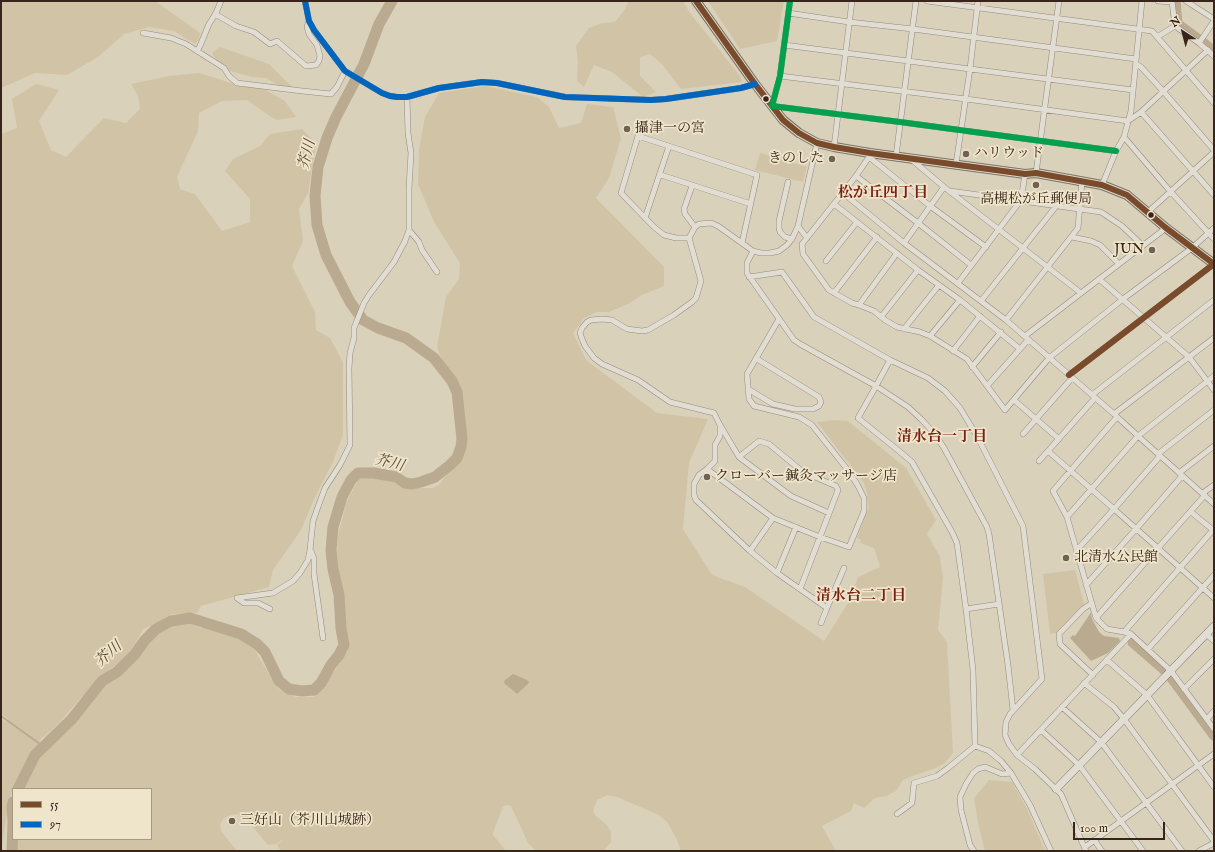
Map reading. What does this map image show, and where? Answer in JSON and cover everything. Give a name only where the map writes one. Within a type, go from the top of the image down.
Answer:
[{"type":"main road","points":[[696,1],[755,84],[783,120],[800,134],[817,143],[870,155],[896,156],[1025,174],[1036,174],[1102,185],[1127,195],[1166,228],[1214,264]]},
{"type":"street","points":[[197,51],[221,1]]},
{"type":"street","points":[[305,1],[309,21],[314,30],[346,72],[390,96],[407,97],[439,88],[482,82],[497,83],[565,97],[651,100],[741,88],[755,84]]},
{"type":"street","points":[[790,1],[780,76],[772,106],[1116,151]]},
{"type":"street","points":[[834,147],[852,1]]},
{"type":"street","points":[[896,156],[916,1]]},
{"type":"street","points":[[926,1],[1152,31],[1214,103]]},
{"type":"street","points":[[956,164],[962,130],[978,1]]},
{"type":"street","points":[[1036,174],[1059,1]]},
{"type":"street","points":[[1102,185],[1116,151],[1124,137],[1131,111],[1142,1]]},
{"type":"street","points":[[1158,1],[1172,2],[1174,26],[1214,56]]},
{"type":"street","points":[[1186,1],[1214,20],[1198,43]]},
{"type":"street","points":[[788,13],[1053,48],[1136,62],[1214,151],[1148,212]]},
{"type":"street","points":[[215,14],[236,26],[254,32],[270,44],[277,41],[306,66],[316,65],[320,56],[317,45],[307,27],[309,21]]},
{"type":"street","points":[[1157,37],[1174,26]]},
{"type":"street","points":[[143,33],[171,38],[197,51],[224,68],[229,76],[237,83],[331,94],[346,72]]},
{"type":"street","points":[[784,45],[1133,90]]},
{"type":"street","points":[[780,76],[1128,121],[1141,112],[1208,50]]},
{"type":"street","points":[[270,608],[258,603],[244,603],[236,598],[273,593],[282,589],[293,581],[308,560],[314,521],[319,504],[325,488],[340,465],[350,445],[349,368],[350,353],[354,338],[354,328],[364,303],[394,262],[409,230],[411,153],[408,133],[407,97]]},
{"type":"street","points":[[1141,112],[1214,195]]},
{"type":"street","points":[[689,238],[676,238],[664,235],[654,227],[621,193],[638,136],[757,175],[742,243]]},
{"type":"street","points":[[1124,137],[1170,191],[1214,239]]},
{"type":"street","points":[[817,143],[798,226],[792,239],[787,245],[779,251],[761,253],[753,251],[711,222],[699,224],[695,227],[689,238],[700,282],[696,298],[692,302],[674,315],[648,330],[642,331],[627,329],[612,320],[603,319],[591,320],[587,322],[580,333],[585,346],[594,358],[602,364],[638,380],[670,402],[714,413],[739,457],[791,496],[829,513]]},
{"type":"street","points":[[646,218],[661,175],[669,146]]},
{"type":"street","points":[[986,247],[930,206],[870,155],[856,176],[802,244],[803,254],[829,290],[852,303],[874,311],[897,327],[920,332],[930,336],[967,359],[1005,410],[1049,358],[1192,248],[1214,228]]},
{"type":"street","points":[[910,158],[949,191],[1081,293]]},
{"type":"street","points":[[958,283],[1021,200],[1025,174]]},
{"type":"street","points":[[661,175],[751,204]]},
{"type":"street","points":[[856,176],[971,265]]},
{"type":"street","points":[[1006,320],[1078,228],[1082,181]]},
{"type":"street","points":[[788,182],[779,221],[779,228],[780,232],[785,237],[792,239]]},
{"type":"street","points":[[692,186],[684,209],[685,214],[695,227]]},
{"type":"street","points":[[904,243],[944,187]]},
{"type":"street","points":[[949,191],[1101,212],[1122,226],[1142,245]]},
{"type":"street","points":[[843,193],[904,243],[1006,320],[1214,504]]},
{"type":"street","points":[[834,204],[918,270],[960,300],[1020,349]]},
{"type":"street","points":[[981,301],[1057,205]]},
{"type":"street","points":[[826,261],[857,222]]},
{"type":"street","points":[[798,226],[807,238]]},
{"type":"street","points":[[987,386],[1020,349],[1027,338],[1081,293],[1166,228]]},
{"type":"street","points":[[409,230],[419,242],[422,250],[437,272]]},
{"type":"street","points":[[834,293],[877,237]]},
{"type":"street","points":[[1072,237],[1091,241],[1100,245],[1118,264]]},
{"type":"street","points":[[753,251],[746,263],[747,273],[794,340],[894,397],[921,419],[934,433],[944,448],[989,534],[1012,710]]},
{"type":"street","points":[[859,305],[897,253]]},
{"type":"street","points":[[1023,434],[1071,377],[1143,318],[1214,264]]},
{"type":"street","points":[[881,317],[918,270]]},
{"type":"street","points":[[749,277],[782,272],[814,317],[890,360],[928,378],[945,391],[960,408],[977,436],[1023,526],[1042,679],[1012,710],[1007,718],[1005,731],[1007,740],[1017,755],[1061,794],[1086,849],[1094,840],[1214,754]]},
{"type":"street","points":[[1099,279],[1188,357],[1214,390]]},
{"type":"street","points":[[904,329],[939,285]]},
{"type":"street","points":[[930,336],[960,300]]},
{"type":"street","points":[[1039,461],[1093,397],[1214,300]]},
{"type":"street","points":[[954,351],[980,316]]},
{"type":"street","points":[[707,469],[773,518],[849,547],[864,511],[864,498],[847,469],[812,425],[799,417],[754,406],[749,399],[747,374],[757,359],[778,319]]},
{"type":"street","points":[[972,367],[1001,332]]},
{"type":"street","points":[[1214,338],[1115,416],[1052,491],[1067,517],[1096,618],[1107,629],[1131,634],[1171,670],[1214,729]]},
{"type":"street","points":[[748,389],[773,404],[795,409],[813,408],[819,406],[821,402],[819,397],[757,359]]},
{"type":"street","points":[[890,360],[858,418],[912,462],[957,543],[973,670],[975,746]]},
{"type":"street","points":[[1067,517],[1138,436],[1214,376]]},
{"type":"street","points":[[1014,400],[1059,439]]},
{"type":"street","points":[[1076,551],[1114,509],[1159,455],[1214,410]]},
{"type":"street","points":[[720,425],[720,436],[715,445],[715,460],[699,475],[694,484],[694,495],[696,500],[750,551],[777,573],[827,608]]},
{"type":"street","points":[[739,457],[759,441],[769,444],[803,472],[836,486],[838,490],[800,589]]},
{"type":"street","points":[[1086,585],[1136,529],[1181,474],[1214,446]]},
{"type":"street","points":[[1048,451],[1214,598]]},
{"type":"street","points":[[1096,618],[1191,512],[1204,494],[1214,485]]},
{"type":"street","points":[[1124,632],[1213,530],[1191,512]]},
{"type":"street","points":[[750,551],[773,518]]},
{"type":"street","points":[[777,573],[796,527]]},
{"type":"street","points":[[310,550],[314,559],[314,574],[323,638]]},
{"type":"street","points":[[821,623],[844,568]]},
{"type":"street","points":[[1148,649],[1214,576]]},
{"type":"street","points":[[1092,603],[1083,609],[1059,634],[1060,644],[1093,675]]},
{"type":"street","points":[[966,609],[999,604]]},
{"type":"street","points":[[1056,789],[1214,626]]},
{"type":"street","points":[[1017,755],[1131,634]]},
{"type":"street","points":[[1206,634],[1214,641]]},
{"type":"street","points":[[1184,689],[1214,659]]},
{"type":"street","points":[[1107,660],[1147,696],[1214,787]]},
{"type":"street","points":[[1084,683],[1114,707],[1124,718],[1214,842],[1199,851]]},
{"type":"street","points":[[1062,707],[1101,742],[1182,851]]},
{"type":"street","points":[[1207,719],[1214,711]]},
{"type":"street","points":[[1041,730],[1079,765],[1143,851]]},
{"type":"street","points":[[975,746],[989,751],[1001,761],[1011,773],[1030,805],[1051,851]]},
{"type":"street","points":[[898,814],[912,803],[914,782],[937,776],[975,746]]},
{"type":"street","points":[[974,851],[970,844],[961,810],[960,797],[966,784],[973,773],[978,769],[985,767],[1002,774],[1011,773]]},
{"type":"street","points":[[1094,840],[1102,851]]},
{"type":"shaded area","points":[[1,1],[155,1],[200,33],[199,39],[195,44],[174,31],[149,27],[124,34],[98,57],[67,75],[35,73],[1,88]]},
{"type":"shaded area","points":[[629,1],[683,1],[690,13],[740,76],[742,82],[681,89],[662,64],[650,54],[640,57],[640,76],[656,92],[643,97],[612,72],[594,65],[584,87],[577,81],[578,62],[576,46],[589,28],[602,23],[615,22]]},
{"type":"shaded area","points":[[708,1],[784,1],[777,41],[740,49]]},
{"type":"shaded area","points":[[220,47],[269,64],[292,87],[279,86],[266,78],[252,77],[223,69],[212,53]]},
{"type":"shaded area","points":[[199,73],[235,84],[260,87],[285,101],[296,117],[277,120],[247,100],[222,101],[199,113],[198,131],[177,177],[180,189],[195,194],[222,231],[250,222],[250,199],[225,171],[233,159],[260,146],[270,134],[302,129],[316,144],[308,193],[299,209],[303,241],[292,266],[315,312],[316,330],[330,338],[343,362],[343,435],[333,462],[315,497],[301,530],[273,570],[269,587],[201,606],[197,613],[172,614],[156,624],[143,629],[134,646],[119,662],[103,675],[59,723],[41,738],[14,788],[12,788],[1,851],[1,719],[6,722],[9,720],[1,713],[1,134],[17,128],[12,99],[36,84],[59,90],[39,121],[51,150],[66,157],[104,118],[126,123],[140,109],[138,96],[131,84],[169,76]]},
{"type":"shaded area","points":[[485,86],[537,97],[549,107],[559,128],[581,123],[587,104],[613,107],[621,138],[609,178],[596,198],[664,267],[664,286],[642,295],[628,304],[609,312],[597,312],[584,318],[573,333],[586,360],[657,413],[708,419],[689,463],[683,529],[712,575],[745,587],[824,641],[848,603],[858,577],[880,567],[874,548],[860,543],[861,540],[857,538],[868,509],[867,493],[864,483],[817,422],[834,420],[848,421],[906,468],[936,520],[927,534],[940,557],[943,578],[938,630],[947,642],[953,753],[946,762],[936,768],[903,780],[896,791],[886,796],[875,798],[864,808],[854,803],[851,811],[822,826],[836,851],[681,851],[668,823],[659,815],[617,797],[608,795],[597,800],[593,811],[596,816],[607,825],[611,832],[611,842],[603,851],[536,851],[528,843],[511,806],[507,805],[503,807],[493,833],[506,851],[281,851],[277,845],[286,838],[276,844],[268,845],[247,820],[237,814],[230,815],[223,819],[220,825],[221,831],[237,851],[14,851],[16,840],[152,840],[152,788],[23,788],[39,756],[61,736],[101,688],[127,666],[144,644],[166,627],[184,622],[200,628],[207,627],[229,632],[245,639],[252,646],[276,686],[280,690],[296,697],[313,697],[323,688],[348,651],[337,556],[338,536],[346,503],[355,486],[360,478],[370,477],[395,483],[407,488],[433,488],[439,485],[456,462],[464,448],[466,428],[459,384],[443,362],[437,347],[446,297],[459,279],[460,263],[434,222],[418,184],[419,150],[425,117],[439,93]]},
{"type":"shaded area","points":[[760,153],[807,167],[803,182],[755,170]]},
{"type":"shaded area","points":[[1075,570],[1084,604],[1056,633],[1050,634],[1043,574]]},
{"type":"shaded area","points":[[1090,613],[1099,632],[1104,636],[1119,638],[1120,641],[1108,653],[1091,661],[1070,638],[1073,635],[1075,636]]},
{"type":"shaded area","points":[[513,674],[529,682],[517,694],[504,683],[505,680]]},
{"type":"shaded area","points":[[989,780],[1012,782],[1027,809],[1045,851],[985,851],[974,798]]},
{"type":"waterway","name":"芥川","points":[[18,788],[35,755],[72,719],[102,681],[117,672],[135,654],[145,640],[156,629],[171,621],[190,618],[241,634],[257,644],[265,652],[279,681],[289,689],[302,691],[314,690],[321,683],[344,645],[341,628],[339,595],[333,569],[331,550],[333,527],[342,497],[351,480],[358,473],[374,473],[396,477],[405,483],[412,484],[435,477],[457,458],[462,439],[457,392],[452,381],[434,358],[406,338],[378,328],[363,320],[350,302],[326,255],[317,225],[315,196],[318,167],[327,138],[336,117],[364,64],[379,24],[392,1]]},
{"type":"waterway","points":[[1175,1],[1177,24],[1214,52]]},
{"type":"waterway","points":[[1133,642],[1164,669]]},
{"type":"waterway","points":[[1172,678],[1214,735]]},
{"type":"waterway","points":[[1,716],[40,744],[42,749]]},
{"type":"waterway","name":"芥川","points":[[12,840],[12,851]]},
{"type":"transit line","name":"97","points":[[305,1],[309,21],[314,30],[345,71],[382,93],[390,96],[407,97],[439,88],[482,82],[497,83],[565,97],[651,100],[741,88],[755,84]]},
{"type":"transit line","name":"55","points":[[696,1],[755,84],[783,120],[799,133],[817,143],[870,153],[1025,174],[1036,173],[1102,185],[1127,195],[1166,228],[1214,264],[1069,375]]},
{"type":"transit line","points":[[790,1],[780,76],[772,106],[1116,151]]},
{"type":"place","name":"攝津一の宮","points":[[627,129]]},
{"type":"place","name":"ハリウッド","points":[[966,154]]},
{"type":"place","name":"きのした","points":[[832,159]]},
{"type":"place","name":"高槻松が丘郵便局","points":[[1036,185]]},
{"type":"place","name":"JUN","points":[[1152,250]]},
{"type":"place","name":"クローバー鍼灸マッサージ店","points":[[707,477]]},
{"type":"place","name":"北清水公民館","points":[[1066,558]]},
{"type":"place","name":"三好山（芥川山城跡）","points":[[232,821]]},
{"type":"district","name":"松が丘四丁目","points":[[883,194]]},
{"type":"district","name":"清水台一丁目","points":[[942,438]]},
{"type":"district","name":"清水台二丁目","points":[[861,597]]}]
